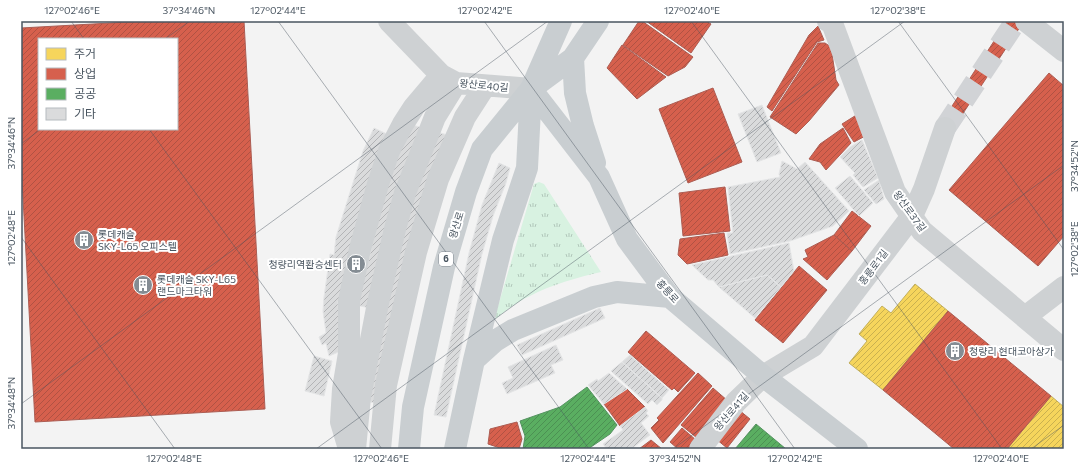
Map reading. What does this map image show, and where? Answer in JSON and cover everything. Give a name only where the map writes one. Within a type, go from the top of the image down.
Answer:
[{"type":"main road","name":"왕산로","points":[[455,449],[474,360],[503,240],[527,168],[531,89],[561,21]]},
{"type":"main road","name":"왕산로","points":[[408,449],[413,407],[444,267],[466,192],[482,149],[531,89],[572,58],[598,21]]},
{"type":"main road","points":[[572,58],[575,93],[583,126],[599,177]]},
{"type":"main road","name":"홍릉로","points":[[531,89],[599,177],[627,239],[670,297],[764,376],[856,449]]},
{"type":"main road","points":[[474,360],[495,341],[514,330],[594,297],[617,292],[670,297]]},
{"type":"street","points":[[389,21],[449,79]]},
{"type":"street","points":[[1026,21],[1064,51]]},
{"type":"street","name":"왕산로37길","points":[[831,22],[895,192],[912,216],[922,230],[1064,350]]},
{"type":"street","points":[[349,449],[341,422],[343,389],[349,352],[349,300],[360,249],[389,151],[402,124],[414,107],[449,79]]},
{"type":"street","points":[[355,449],[360,397],[378,302],[395,229],[407,187],[449,79]]},
{"type":"street","name":"왕산로40길","points":[[449,79],[485,86],[531,89]]},
{"type":"street","points":[[380,449],[386,385],[416,252],[438,179],[465,117],[485,86]]},
{"type":"street","name":"홍릉로1길","points":[[764,376],[813,346],[912,216],[924,189],[945,128]]},
{"type":"street","points":[[1025,317],[1064,287]]},
{"type":"street","name":"왕산로41길","points":[[700,449],[736,402],[764,376]]},
{"type":"green space","points":[[539,182],[544,184],[601,272],[546,288],[525,298],[494,320],[534,184]]},
{"type":"building: 주거","name":"롯데캐슬 SKY-L65 오피스텔","points":[[38,115],[38,130],[133,130],[144,320],[34,324],[21,160],[21,116]]},
{"type":"building: 주거","points":[[915,284],[948,311],[883,390],[849,363],[867,341],[859,334],[882,306],[891,313]]},
{"type":"building: 주거","points":[[1051,396],[1064,407],[1064,449],[1007,449]]},
{"type":"building: 상업","name":"롯데캐슬 SKY-L65 랜드마크타워","points":[[147,21],[244,21],[265,409],[35,422],[21,160],[21,28]]},
{"type":"building: 상업","points":[[639,21],[642,21],[693,57],[685,67],[668,76],[623,45]]},
{"type":"building: 상업","points":[[646,21],[706,21],[711,24],[691,53]]},
{"type":"building: 상업","points":[[1007,21],[1024,21],[954,127],[943,120]]},
{"type":"building: 상업","points":[[818,26],[824,40],[817,42],[772,111],[767,107],[809,35]]},
{"type":"building: 상업","points":[[818,43],[825,43],[831,47],[836,80],[839,85],[796,134],[770,117]]},
{"type":"building: 상업","points":[[622,45],[666,77],[637,99],[607,68]]},
{"type":"building: 상업","points":[[1049,73],[1064,86],[1064,236],[1038,266],[949,190]]},
{"type":"building: 상업","points":[[713,88],[742,162],[688,183],[659,109]]},
{"type":"building: 상업","points":[[858,114],[869,134],[854,142],[842,124]]},
{"type":"building: 상업","points":[[843,128],[851,143],[826,170],[820,162],[809,159],[820,144]]},
{"type":"building: 상업","points":[[725,187],[730,231],[683,236],[679,193]]},
{"type":"building: 상업","points":[[852,211],[871,226],[852,251],[834,235]]},
{"type":"building: 상업","points":[[724,233],[728,255],[687,264],[678,255],[680,239]]},
{"type":"building: 상업","points":[[834,235],[852,251],[827,280],[803,259],[808,257],[805,250]]},
{"type":"building: 상업","points":[[799,266],[827,290],[783,343],[755,320]]},
{"type":"building: 상업","name":"청량리 현대코아상가","points":[[948,311],[1051,396],[1007,449],[954,449],[883,390]]},
{"type":"building: 상업","points":[[646,331],[695,373],[678,392],[674,388],[672,390],[628,352]]},
{"type":"building: 상업","points":[[698,373],[712,386],[663,443],[651,428],[659,420],[657,418]]},
{"type":"building: 상업","points":[[713,388],[728,401],[697,438],[681,425]]},
{"type":"building: 상업","points":[[627,389],[645,407],[620,426],[604,404]]},
{"type":"building: 상업","points":[[739,410],[750,419],[727,448],[716,439]]},
{"type":"building: 상업","points":[[517,422],[522,439],[519,449],[503,449],[488,444],[490,429]]},
{"type":"building: 상업","points":[[682,428],[696,440],[688,449],[678,449],[670,442]]},
{"type":"building: 상업","points":[[651,440],[662,449],[639,449]]},
{"type":"building: 공공","points":[[587,387],[617,425],[610,434],[588,449],[523,449],[525,436],[520,421],[560,407]]},
{"type":"building: 공공","points":[[756,424],[786,449],[735,449]]},
{"type":"building: 기타","points":[[762,105],[781,153],[757,162],[738,114]]},
{"type":"building: 기타","name":"청량리역환승센터","points":[[409,124],[451,136],[377,403],[363,401],[383,311],[338,301],[341,351],[329,356],[326,343],[322,345],[319,337],[326,333],[323,311],[330,254],[334,255],[336,237],[363,151],[374,128],[389,135],[368,262],[382,203]]},
{"type":"building: 기타","points":[[862,140],[878,178],[863,187],[853,175],[855,173],[840,157],[850,147]]},
{"type":"building: 기타","points":[[782,161],[797,169],[805,162],[849,211],[833,226],[790,241],[730,254],[727,233],[733,233],[728,187],[780,177],[779,174]]},
{"type":"building: 기타","points":[[499,163],[510,168],[506,183],[493,216],[482,254],[446,417],[434,415],[469,253],[482,205]]},
{"type":"building: 기타","points":[[850,176],[873,203],[859,216],[835,188]]},
{"type":"building: 기타","points":[[879,180],[884,199],[876,204],[864,190]]},
{"type":"building: 기타","points":[[789,243],[794,271],[781,287],[767,275],[719,287],[713,280],[708,280],[692,265]]},
{"type":"building: 기타","points":[[767,275],[781,287],[755,318],[719,287]]},
{"type":"building: 기타","points":[[600,308],[605,318],[522,355],[517,345]]},
{"type":"building: 기타","points":[[556,345],[563,360],[551,365],[555,373],[507,394],[502,383],[513,378],[508,367]]},
{"type":"building: 기타","points":[[630,355],[669,390],[662,398],[622,362]]},
{"type":"building: 기타","points":[[314,356],[332,361],[324,396],[305,391]]},
{"type":"building: 기타","points":[[622,362],[662,398],[657,405],[652,400],[648,404],[611,371]]},
{"type":"building: 기타","points":[[609,373],[627,389],[604,404],[588,385],[597,379],[598,381]]},
{"type":"building: 기타","points":[[645,407],[648,411],[646,413],[649,416],[641,423],[650,435],[631,449],[607,449],[603,444],[623,430],[620,426]]},
{"type":"tunnel","points":[[945,128],[1016,21]]},
{"type":"place","name":"롯데캐슬 SKY-L65 오피스텔","points":[[84,240]]},
{"type":"place","name":"청량리역환승센터","points":[[356,264]]},
{"type":"place","name":"롯데캐슬 SKY-L65 랜드마크타워","points":[[143,285]]},
{"type":"place","name":"청량리 현대코아상가","points":[[955,351]]}]
